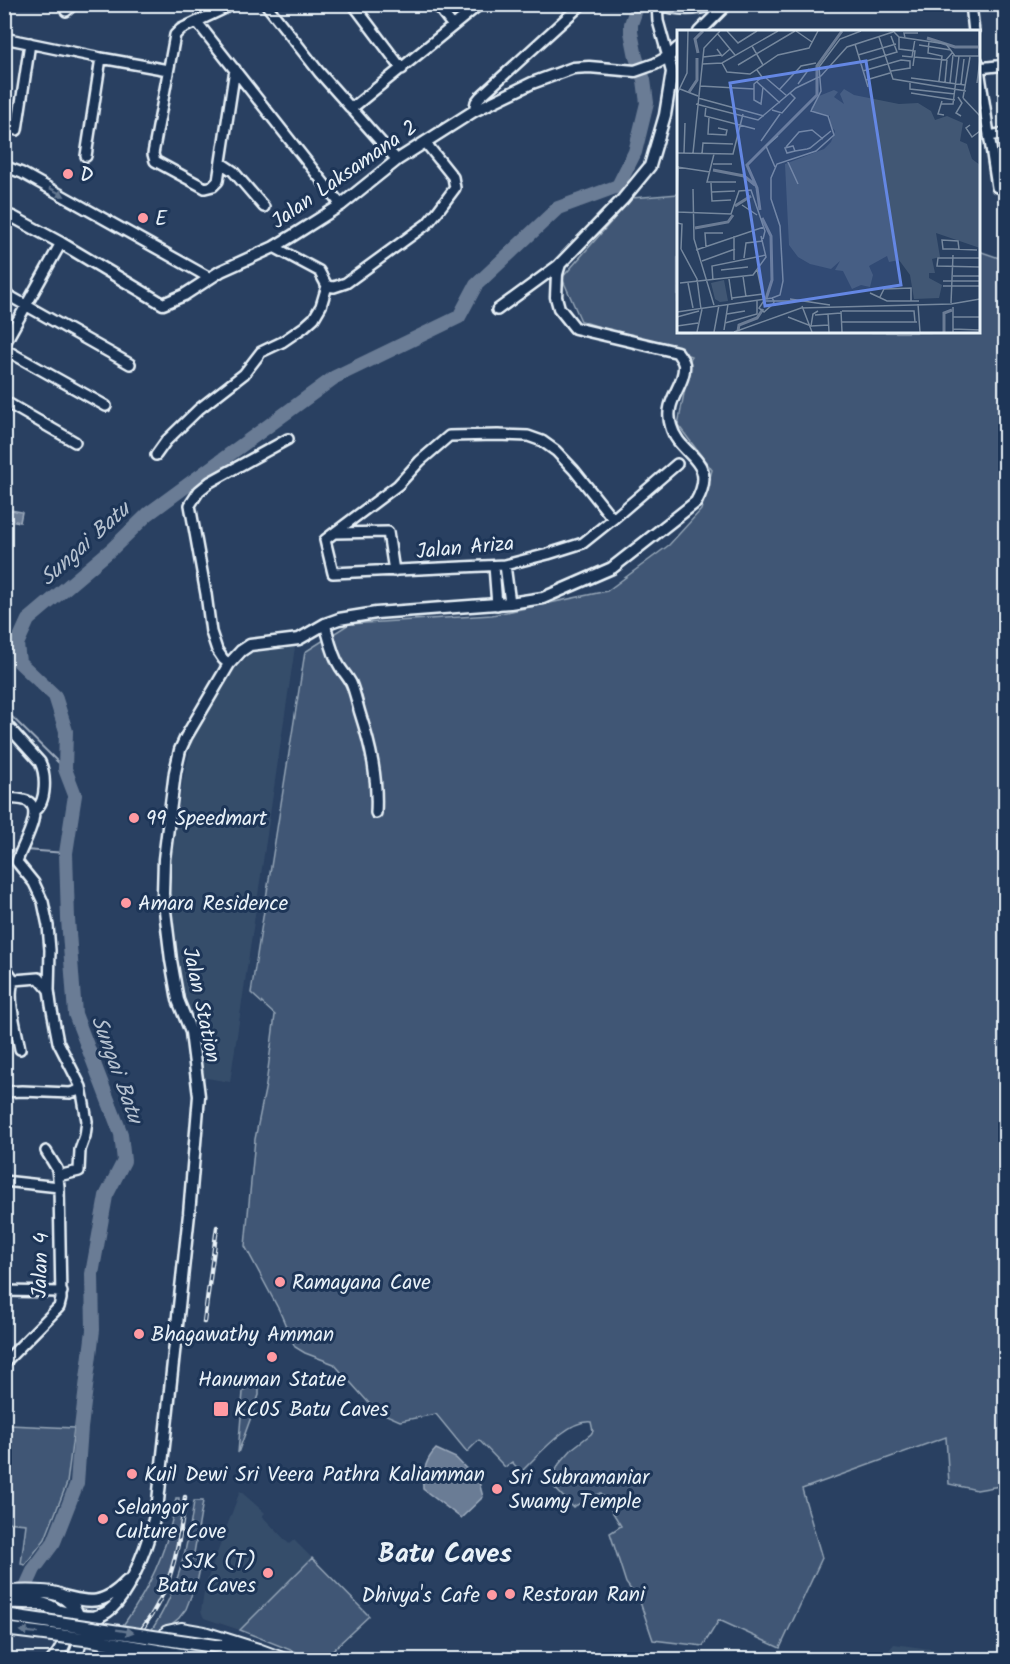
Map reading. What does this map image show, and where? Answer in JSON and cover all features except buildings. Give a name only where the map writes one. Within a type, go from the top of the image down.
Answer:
[{"type":"main road","points":[[4,1592],[31,1598],[49,1606],[57,1610],[65,1620],[67,1636],[63,1647],[53,1659]]},
{"type":"main road","points":[[4,1602],[59,1595],[67,1601],[78,1615],[80,1631],[78,1649],[72,1659]]},
{"type":"main road","points":[[4,1614],[221,1647],[270,1659]]},
{"type":"main road","points":[[80,1631],[99,1616]]},
{"type":"main road","points":[[4,1629],[212,1659]]},
{"type":"main road","points":[[161,1659],[167,1632],[181,1629],[204,1633],[285,1659]]},
{"type":"main road","points":[[163,1644],[169,1659]]},
{"type":"street","points":[[234,4],[181,29],[175,35],[153,153],[155,160],[205,188],[213,186],[218,181],[235,69]]},
{"type":"street","points":[[353,4],[402,69]]},
{"type":"street","points":[[436,4],[453,26]]},
{"type":"street","points":[[351,109],[480,4]]},
{"type":"street","points":[[474,111],[480,97],[582,4]]},
{"type":"street","points":[[497,310],[560,264],[623,200],[650,166],[665,115],[672,72],[658,21],[657,4],[671,9],[703,9],[716,4]]},
{"type":"street","points":[[701,30],[727,4]]},
{"type":"street","points":[[974,30],[971,5],[985,4]]},
{"type":"street","points":[[268,7],[319,72],[397,160]]},
{"type":"street","points":[[197,22],[341,205]]},
{"type":"street","points":[[4,38],[168,70]]},
{"type":"street","points":[[17,130],[30,43]]},
{"type":"street","name":"Jalan Laksamana 2","points":[[4,213],[13,216],[163,304],[184,295],[221,271],[274,247],[341,205],[397,160],[474,111],[532,83],[573,68],[635,71],[655,64],[677,49]]},
{"type":"street","points":[[86,156],[101,58]]},
{"type":"street","points":[[980,65],[1005,65]]},
{"type":"street","points":[[980,72],[997,187]]},
{"type":"street","points":[[989,135],[1005,133]]},
{"type":"street","points":[[327,286],[334,287],[346,283],[427,224],[455,188],[453,177],[425,142]]},
{"type":"street","points":[[221,163],[233,171],[264,207]]},
{"type":"street","points":[[4,166],[22,173],[210,278]]},
{"type":"street","points":[[60,243],[4,347],[106,406]]},
{"type":"street","points":[[156,455],[166,441],[199,409],[244,374],[261,352],[282,342],[304,327],[314,318],[321,306],[327,286],[319,271],[274,247]]},
{"type":"street","name":"Jalan Station","points":[[99,1616],[120,1601],[143,1553],[154,1521],[189,1214],[199,1096],[191,1032],[178,1000],[163,894],[175,772],[180,750],[186,737],[213,688],[230,664],[250,645],[299,639],[339,619],[497,605],[543,598],[612,568],[696,502],[700,494],[703,471],[671,429],[669,418],[670,403],[683,374],[684,362],[677,352],[575,328],[559,308],[556,297],[560,264]]},
{"type":"street","points":[[4,294],[129,364]]},
{"type":"street","points":[[4,401],[75,442]]},
{"type":"street","points":[[334,533],[398,485],[448,436],[528,436],[542,441],[556,451],[574,470],[613,519]]},
{"type":"street","points":[[230,664],[217,650],[211,633],[190,505],[199,491],[210,482],[288,439]]},
{"type":"street","name":"Jalan Ariza","points":[[334,533],[325,540],[333,573],[505,565],[583,543],[677,464]]},
{"type":"street","points":[[334,533],[388,532],[394,570]]},
{"type":"street","points":[[505,565],[510,603]]},
{"type":"street","points":[[494,566],[497,605]]},
{"type":"street","points":[[325,624],[339,666],[352,685],[369,743],[375,767],[376,813]]},
{"type":"street","points":[[4,722],[43,768],[42,801],[35,810],[31,828],[17,859],[18,864],[34,883],[43,902],[50,950],[49,990],[58,1042],[81,1087],[87,1121],[87,1129],[80,1150],[78,1173],[58,1176]]},
{"type":"street","points":[[4,798],[25,801],[35,810]]},
{"type":"street","points":[[4,966],[14,980]]},
{"type":"street","points":[[14,980],[39,978],[49,990]]},
{"type":"street","points":[[14,980],[11,997],[20,1049]]},
{"type":"street","points":[[4,1092],[22,1090],[70,1093],[81,1087]]},
{"type":"street","name":"Jalan 4","points":[[4,1363],[58,1307],[62,1292],[58,1176],[57,1169],[46,1151]]},
{"type":"street","points":[[4,1181],[59,1187]]},
{"type":"street","points":[[4,1291],[62,1292]]},
{"type":"street","name":"Jalan Station","points":[[59,1595],[80,1600],[104,1599],[112,1596],[132,1577]]},
{"type":"street","points":[[57,1610],[78,1615],[99,1616]]},
{"type":"street","points":[[221,1647],[251,1659]]},
{"type":"shaded area","points":[[677,194],[677,333],[980,333],[980,251],[1005,260],[1005,1485],[977,1490],[949,1484],[946,1437],[802,1489],[822,1558],[780,1648],[719,1620],[703,1646],[653,1640],[640,1602],[626,1583],[610,1533],[621,1526],[601,1493],[573,1507],[550,1483],[559,1464],[573,1448],[591,1434],[593,1431],[591,1422],[573,1426],[563,1432],[521,1472],[512,1462],[505,1467],[479,1440],[467,1452],[436,1414],[400,1421],[375,1410],[334,1364],[295,1347],[279,1310],[245,1246],[255,1139],[266,1085],[275,1015],[251,993],[305,652],[349,624],[492,615],[607,591],[669,545],[701,510],[712,470],[678,425],[691,356],[581,321],[562,278],[632,198]]},
{"type":"shaded area","points":[[5,509],[22,512],[20,522],[5,519]]},
{"type":"shaded area","points":[[295,647],[230,1082],[201,1077],[183,993],[169,895],[172,855],[183,779],[193,737],[233,670],[253,652]]},
{"type":"shaded area","points":[[252,1383],[259,1387],[259,1395],[238,1453],[243,1392]]},
{"type":"shaded area","points":[[9,1425],[74,1428],[67,1483],[45,1539],[25,1565],[21,1564],[26,1524],[5,1522]]},
{"type":"shaded area","points":[[436,1449],[456,1458],[479,1482],[483,1497],[461,1518],[423,1489],[425,1467]]},
{"type":"shaded area","name":"SJK (T) Batu Caves","points":[[240,1491],[265,1513],[262,1516],[289,1544],[294,1540],[369,1616],[323,1659],[313,1660],[204,1618],[201,1611],[205,1586]]},
{"type":"shaded area","points":[[176,1498],[179,1498],[179,1502],[184,1503],[177,1549],[165,1588],[156,1606],[130,1642],[113,1659],[93,1660],[116,1635],[152,1578],[169,1531]]},
{"type":"shaded area","points":[[194,1501],[203,1501],[193,1559],[201,1563],[186,1609],[168,1627],[157,1659],[128,1660],[156,1624],[174,1586],[191,1524]]},
{"type":"shaded area","points":[[312,1558],[369,1616],[323,1659],[313,1659],[240,1630]]},
{"type":"shaded area","points":[[894,1644],[1001,1659],[882,1659]]},
{"type":"waterway","name":"Sungai Batu","points":[[4,1635],[34,1569],[54,1542],[77,1483],[93,1330],[92,1274],[106,1196],[124,1161],[121,1134],[75,1014],[66,853],[75,795],[65,769],[66,731],[55,696],[19,662],[17,644],[28,620],[113,548],[148,514],[335,377],[459,317],[476,285],[558,208],[618,186],[635,152],[647,103],[644,80],[631,32],[631,24],[638,4]]},
{"type":"waterway","points":[[4,709],[65,769]]},
{"type":"waterway","points":[[4,859],[13,850],[19,850]]},
{"type":"waterway","points":[[25,850],[66,853]]},
{"type":"railway","points":[[204,1322],[217,1227]]},
{"type":"railway","points":[[114,1660],[146,1624],[166,1586],[178,1544],[185,1497]]},
{"type":"place","name":"D","points":[[68,174]]},
{"type":"place","name":"E","points":[[143,218]]},
{"type":"place","name":"99 Speedmart","points":[[134,818]]},
{"type":"place","name":"Amara Residence","points":[[126,903]]},
{"type":"place","name":"Ramayana Cave","points":[[280,1282]]},
{"type":"place","name":"Bhagawathy Amman","points":[[139,1334]]},
{"type":"place","name":"Hanuman Statue","points":[[272,1357]]},
{"type":"place","name":"KC05 Batu Caves","points":[[221,1409]]},
{"type":"place","name":"Kuil Dewi Sri Veera Pathra Kaliamman","points":[[132,1474]]},
{"type":"place","name":"Sri Subramaniar Swamy Temple","points":[[497,1489]]},
{"type":"place","name":"Selangor Culture Cove","points":[[103,1519]]},
{"type":"place","name":"SJK (T) Batu Caves","points":[[268,1573]]},
{"type":"place","name":"Restoran Rani","points":[[510,1594]]},
{"type":"place","name":"Dhivya's Cafe","points":[[492,1595]]},
{"type":"district","name":"Batu Caves","points":[[445,1553]]}]
